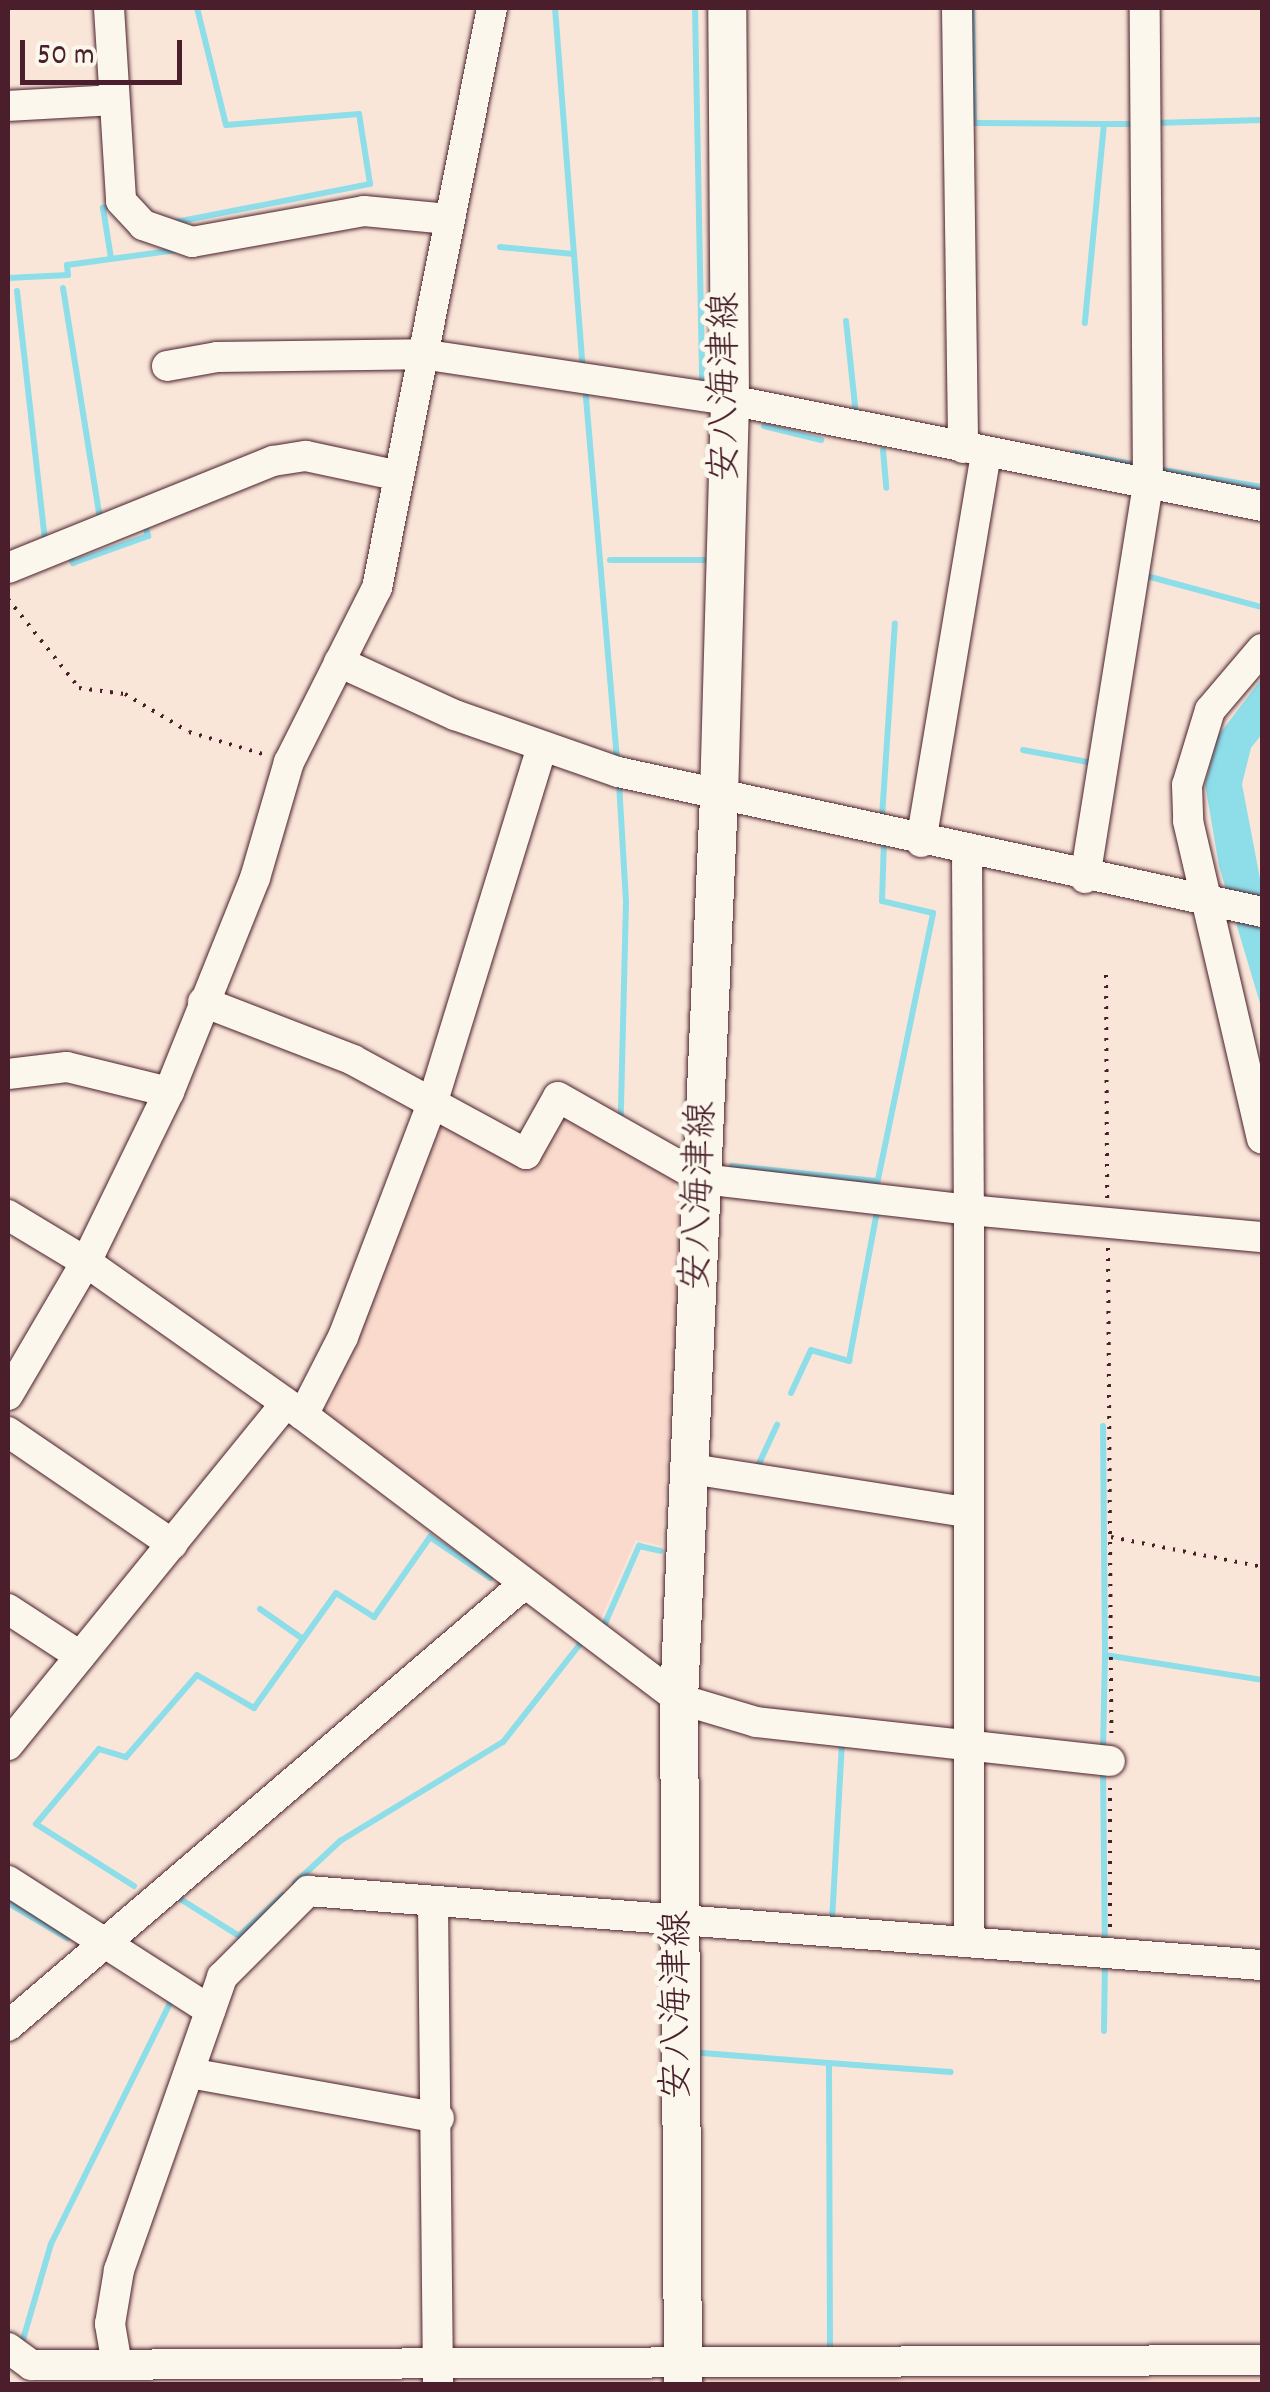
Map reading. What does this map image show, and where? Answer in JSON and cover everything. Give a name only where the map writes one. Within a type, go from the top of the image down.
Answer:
[{"type":"main road","name":"安八海津線","points":[[683,2372],[679,1699],[720,797],[730,400],[728,8]]},
{"type":"street","points":[[109,8],[121,201],[163,236],[192,242],[364,211],[448,219]]},
{"type":"street","points":[[8,1394],[20,1346],[86,1262],[169,1092],[255,878],[290,762],[376,588],[492,8]]},
{"type":"street","points":[[921,842],[974,450],[957,8]]},
{"type":"street","points":[[1084,878],[1148,485],[1145,8]]},
{"type":"street","points":[[8,106],[114,100]]},
{"type":"street","points":[[167,366],[217,356],[421,354],[730,400],[1262,506]]},
{"type":"street","points":[[8,568],[273,461],[328,459],[399,476]]},
{"type":"street","points":[[1262,649],[1210,710],[1190,759],[1188,821],[1218,905],[1262,1140]]},
{"type":"street","points":[[339,662],[542,747],[720,797],[1084,878],[1262,912]]},
{"type":"street","points":[[8,1744],[172,1544],[293,1410],[343,1338],[433,1101],[542,747]]},
{"type":"street","points":[[967,852],[969,1939]]},
{"type":"street","points":[[203,1002],[353,1060],[526,1154],[558,1097],[703,1179],[970,1210],[1262,1237]]},
{"type":"street","points":[[8,1074],[66,1067],[169,1092]]},
{"type":"street","points":[[8,1215],[86,1262],[293,1410],[679,1699],[756,1722],[1110,1761]]},
{"type":"street","points":[[8,1432],[172,1544]]},
{"type":"street","points":[[691,1469],[966,1512]]},
{"type":"street","points":[[8,2026],[523,1585]]},
{"type":"street","points":[[8,1609],[80,1656]]},
{"type":"street","points":[[8,1881],[210,2010]]},
{"type":"street","points":[[113,2372],[110,2324],[119,2270],[222,1977],[244,1951],[308,1892],[680,1916],[1262,1965]]},
{"type":"street","points":[[434,1903],[439,2118],[438,2374]]},
{"type":"street","points":[[189,2073],[439,2118]]},
{"type":"street","points":[[8,2348],[31,2365],[113,2372],[683,2372],[1262,2360]]},
{"type":"path","points":[[8,600],[79,688],[125,694],[189,732],[290,762]]},
{"type":"path","points":[[1262,779],[1262,811]]},
{"type":"path","points":[[1106,975],[1110,1953]]},
{"type":"path","points":[[1111,1537],[1262,1567]]},
{"type":"shaded area","points":[[558,1114],[676,1177],[674,1187],[685,1195],[661,1546],[636,1540],[598,1624],[318,1411],[437,1118],[529,1165]]},
{"type":"shaded area","points":[[710,2378],[1262,2378],[1262,2384],[710,2384]]},
{"type":"water","points":[[1262,678],[1262,734],[1251,748],[1242,784],[1262,889],[1262,1010],[1219,866],[1205,784],[1218,736]]},
{"type":"waterway","points":[[176,222],[370,184],[359,114],[226,125],[197,8]]},
{"type":"waterway","points":[[555,8],[583,369]]},
{"type":"waterway","points":[[695,8],[702,385]]},
{"type":"waterway","points":[[972,8],[974,123],[1104,124],[1085,323]]},
{"type":"waterway","points":[[1154,123],[1262,120]]},
{"type":"waterway","points":[[1104,124],[1136,124]]},
{"type":"waterway","points":[[111,258],[103,208],[112,205]]},
{"type":"waterway","points":[[500,247],[574,254]]},
{"type":"waterway","points":[[8,278],[68,275],[67,265],[177,250]]},
{"type":"waterway","points":[[63,288],[100,518]]},
{"type":"waterway","points":[[17,291],[45,542]]},
{"type":"waterway","points":[[846,321],[856,414]]},
{"type":"waterway","points":[[585,386],[617,762]]},
{"type":"waterway","points":[[764,426],[821,440]]},
{"type":"waterway","points":[[883,450],[886,488]]},
{"type":"waterway","points":[[1075,453],[1137,465]]},
{"type":"waterway","points":[[1157,469],[1261,487]]},
{"type":"waterway","points":[[69,554],[73,563],[148,536],[145,524]]},
{"type":"waterway","points":[[610,560],[704,560]]},
{"type":"waterway","points":[[1143,575],[1262,607]]},
{"type":"waterway","points":[[882,817],[895,623]]},
{"type":"waterway","points":[[1023,750],[1093,763]]},
{"type":"waterway","points":[[619,783],[626,902],[621,1114]]},
{"type":"waterway","points":[[876,1189],[933,913],[882,901],[884,842]]},
{"type":"waterway","points":[[732,1166],[876,1181]]},
{"type":"waterway","points":[[791,1393],[811,1350],[849,1361],[877,1211]]},
{"type":"waterway","points":[[756,1470],[777,1425]]},
{"type":"waterway","points":[[1103,1426],[1105,1655]]},
{"type":"waterway","points":[[134,1886],[36,1824],[99,1749],[126,1757],[197,1675],[254,1708],[336,1593],[374,1617],[430,1537],[490,1578]]},
{"type":"waterway","points":[[603,1628],[639,1546],[660,1551]]},
{"type":"waterway","points":[[260,1609],[303,1639]]},
{"type":"waterway","points":[[295,1883],[340,1841],[503,1742],[581,1643]]},
{"type":"waterway","points":[[1103,1750],[1105,1655],[1262,1680]]},
{"type":"waterway","points":[[832,1921],[842,1742]]},
{"type":"waterway","points":[[1103,1767],[1105,1945]]},
{"type":"waterway","points":[[174,1895],[239,1936],[283,1895]]},
{"type":"waterway","points":[[8,1903],[67,1938]]},
{"type":"waterway","points":[[1104,2031],[1105,1962]]},
{"type":"waterway","points":[[8,2333],[22,2343],[51,2244],[171,2001]]},
{"type":"waterway","points":[[702,2053],[829,2063],[830,2346]]},
{"type":"waterway","points":[[829,2063],[951,2072]]}]
